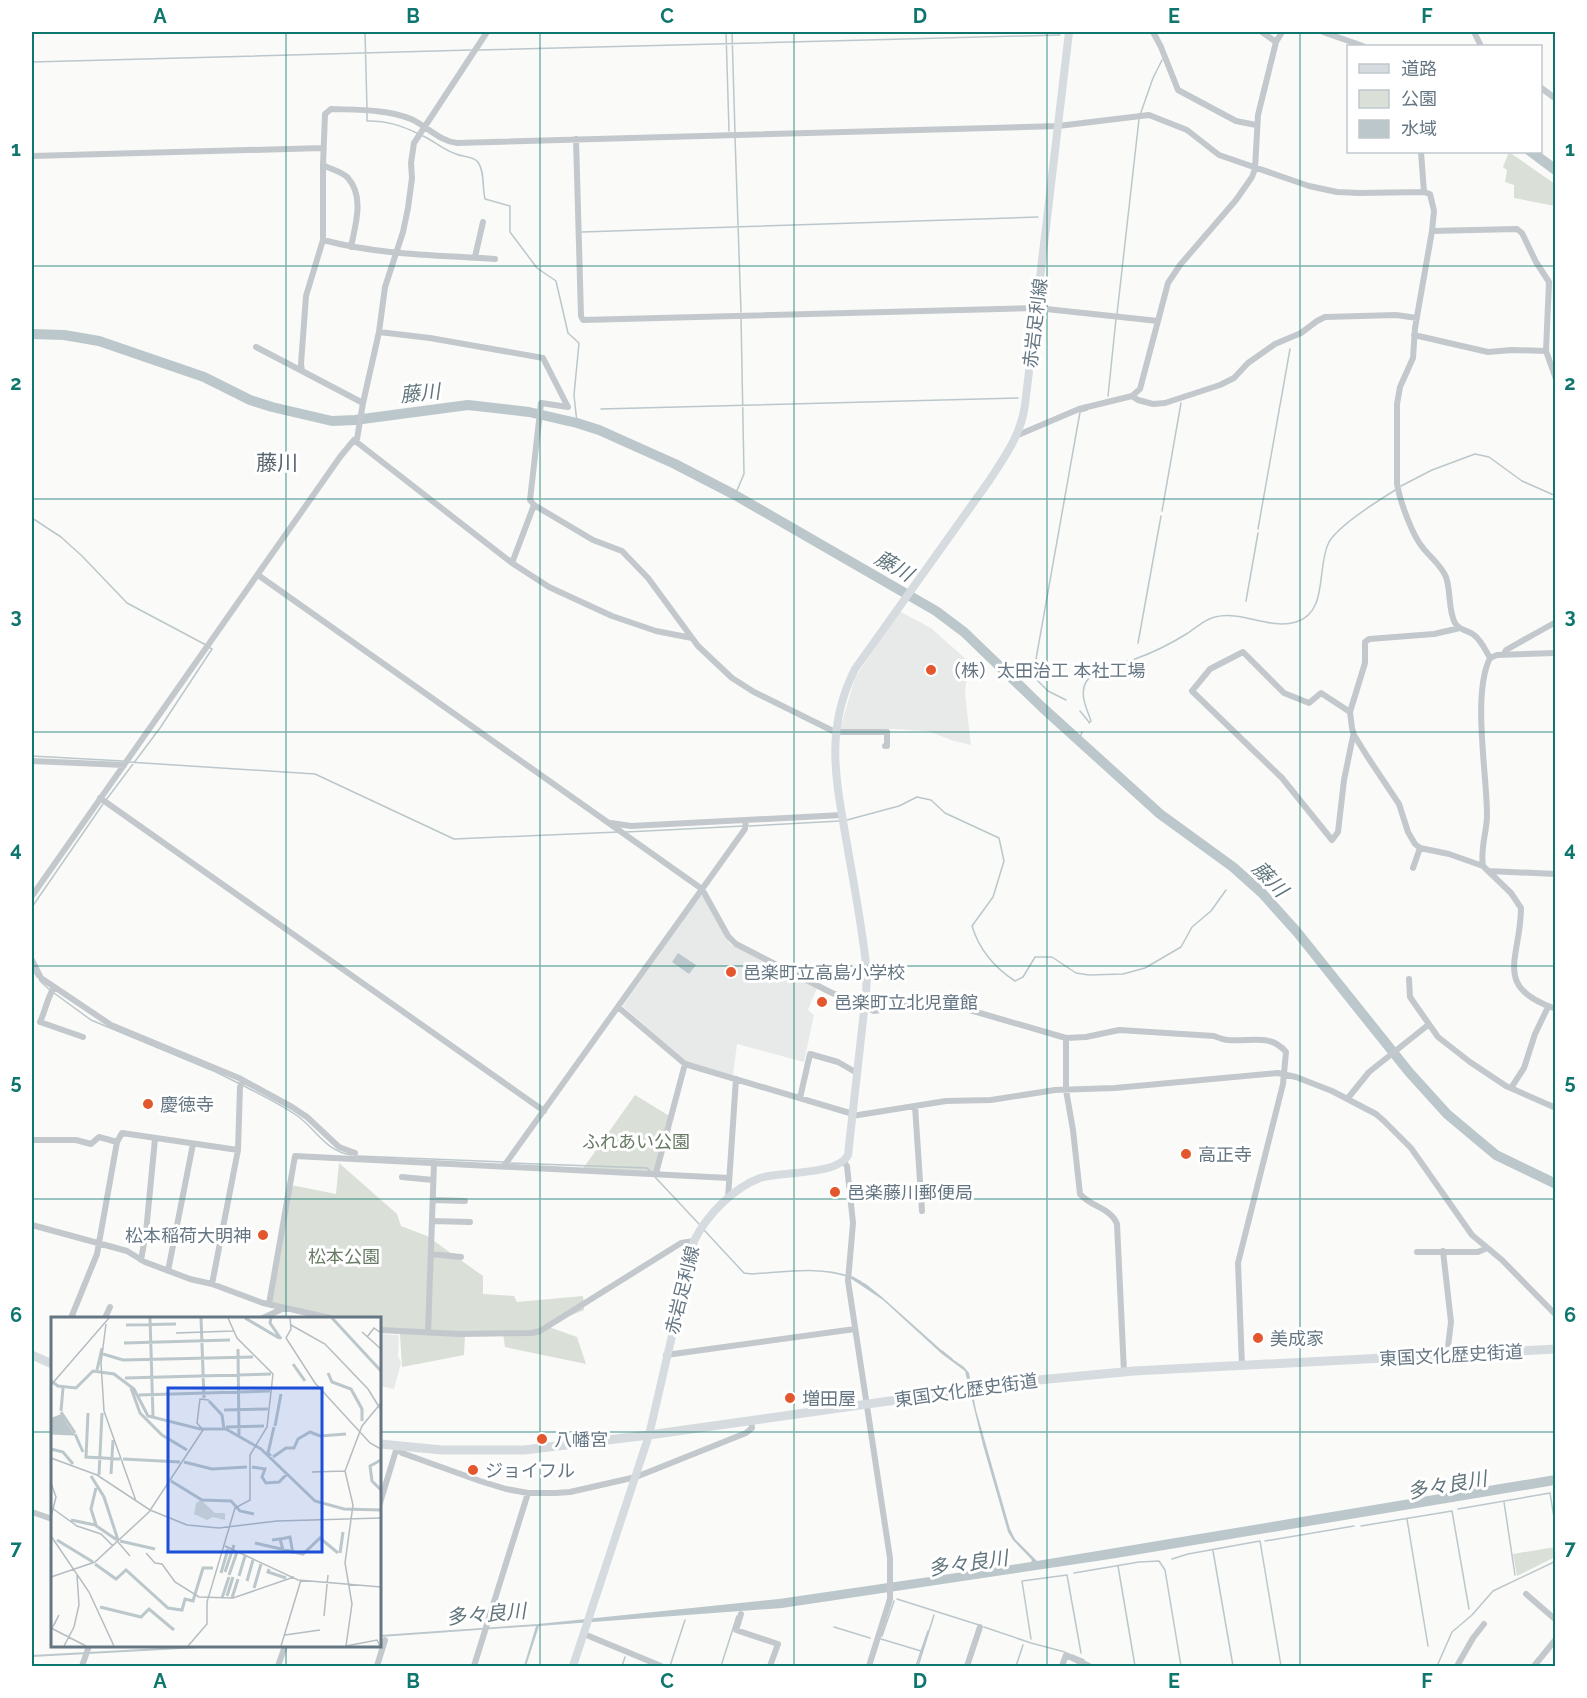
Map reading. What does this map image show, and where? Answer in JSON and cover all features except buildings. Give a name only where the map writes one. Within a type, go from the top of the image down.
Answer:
[{"type":"highway","name":"東国文化歴史街道","points":[[381,1444],[442,1450],[524,1450],[649,1435],[1032,1380],[1124,1372],[1556,1349]]},
{"type":"highway","points":[[32,1355],[51,1364]]},
{"type":"main road","name":"赤岩足利線","points":[[835,732],[844,693],[855,669],[989,481],[1018,435],[1024,411],[1069,32]]},
{"type":"main road","points":[[835,732],[835,763],[866,964],[867,984],[850,1147],[844,1162]]},
{"type":"main road","name":"赤岩足利線","points":[[573,1666],[649,1435],[694,1241],[706,1219],[728,1198],[762,1178],[831,1167],[844,1162]]},
{"type":"street","points":[[32,896],[354,440],[357,439],[379,332],[385,287],[408,208],[414,143],[487,32]]},
{"type":"street","points":[[1153,32],[1179,90],[1236,121],[1256,125]]},
{"type":"street","points":[[1262,32],[1276,42]]},
{"type":"street","points":[[1018,435],[1079,409],[1132,396],[1140,389],[1168,283],[1249,183],[1255,169],[1256,125],[1276,42],[1282,32]]},
{"type":"street","points":[[1323,32],[1360,45]]},
{"type":"street","points":[[1542,88],[1556,99]]},
{"type":"street","points":[[302,371],[306,296],[323,240],[322,165],[325,114],[331,109],[394,114],[409,118],[445,140],[457,142],[1058,126],[1149,115],[1187,130],[1219,155],[1309,186],[1337,192],[1424,192],[1430,194],[1432,231],[1414,335],[1413,358],[1400,387],[1397,404],[1397,484],[1417,538],[1446,578],[1454,621],[1460,628],[1477,637],[1490,658]]},
{"type":"street","points":[[576,139],[581,316],[583,321],[1037,308],[1158,321]]},
{"type":"street","points":[[32,156],[323,148]]},
{"type":"street","points":[[1421,153],[1424,192]]},
{"type":"street","points":[[322,165],[348,177],[355,191],[359,208],[351,247]]},
{"type":"street","points":[[475,257],[483,222]]},
{"type":"street","points":[[1432,231],[1519,230],[1552,282],[1546,351],[1556,379]]},
{"type":"street","points":[[323,240],[351,247],[396,252],[495,258]]},
{"type":"street","points":[[1132,396],[1154,404],[1166,404],[1220,385],[1234,378],[1248,363],[1275,344],[1301,333],[1325,317],[1396,315],[1417,318]]},
{"type":"street","points":[[379,332],[430,338],[543,358],[568,407],[541,404],[530,500],[534,505],[593,540],[622,551],[648,578],[698,646],[732,678],[754,692],[835,732],[887,732],[887,746],[885,746]]},
{"type":"street","points":[[1414,335],[1482,351],[1546,351]]},
{"type":"street","points":[[256,347],[363,403]]},
{"type":"street","points":[[354,440],[512,563],[549,586],[595,610],[656,631],[692,638]]},
{"type":"street","points":[[512,563],[534,505]]},
{"type":"street","points":[[258,575],[702,889],[728,936],[736,944],[865,1007],[874,1011],[942,1002],[1066,1038],[1086,1037],[1119,1030],[1214,1036],[1228,1040],[1259,1038],[1269,1041],[1286,1052],[1285,1074],[1238,1263],[1242,1366]]},
{"type":"street","points":[[1504,654],[1506,650],[1556,622]]},
{"type":"street","points":[[1350,712],[1321,693],[1309,703],[1284,693],[1243,652],[1210,669],[1192,691],[1282,778],[1332,840],[1338,832],[1344,780],[1354,735],[1350,712],[1365,663],[1365,642],[1369,639],[1434,634],[1460,628]]},
{"type":"street","points":[[1490,658],[1504,654],[1556,652]]},
{"type":"street","points":[[1490,658],[1483,678],[1482,720],[1487,818],[1483,844],[1486,868],[1511,893],[1521,908],[1512,974],[1527,997],[1556,1010]]},
{"type":"street","points":[[1354,735],[1399,804],[1408,832],[1420,848],[1449,854],[1486,868],[1556,874]]},
{"type":"street","points":[[32,760],[124,765]]},
{"type":"street","points":[[100,798],[544,1111]]},
{"type":"street","points":[[612,824],[631,826],[746,820],[843,819]]},
{"type":"street","points":[[504,1166],[745,829],[746,820]]},
{"type":"street","points":[[1413,868],[1420,848]]},
{"type":"street","points":[[32,960],[40,978],[111,1025],[203,1062],[243,1081],[292,1107],[307,1117],[339,1147],[356,1153]]},
{"type":"street","points":[[1409,979],[1410,997],[1438,1036],[1470,1062],[1511,1088],[1556,1108]]},
{"type":"street","points":[[54,988],[50,992],[47,1007],[40,1022],[83,1037]]},
{"type":"street","points":[[618,1007],[685,1064],[852,1115],[946,1101],[991,1100],[1055,1090],[1115,1088],[1244,1075],[1285,1074],[1308,1080],[1376,1114],[1403,1139],[1468,1230],[1492,1249],[1556,1315]]},
{"type":"street","points":[[1511,1088],[1524,1068],[1535,1034],[1548,1007]]},
{"type":"street","points":[[1348,1098],[1369,1072],[1428,1024]]},
{"type":"street","points":[[1066,1038],[1066,1090],[1080,1194],[1084,1199],[1110,1213],[1117,1224],[1124,1372]]},
{"type":"street","points":[[800,1098],[810,1054],[838,1062],[857,1073]]},
{"type":"street","points":[[656,1173],[685,1064]]},
{"type":"street","points":[[728,1198],[736,1079]]},
{"type":"street","points":[[212,1284],[238,1150],[240,1087],[243,1081]]},
{"type":"street","points":[[915,1106],[922,1211]]},
{"type":"street","points":[[71,1317],[97,1254],[117,1142],[122,1133],[238,1150]]},
{"type":"street","points":[[32,1140],[76,1140],[91,1144],[99,1137],[117,1142]]},
{"type":"street","points":[[141,1260],[155,1138]]},
{"type":"street","points":[[168,1271],[193,1144]]},
{"type":"street","points":[[270,1304],[295,1156],[729,1178]]},
{"type":"street","points":[[844,1162],[847,1166],[853,1223],[847,1271],[891,1577],[890,1594],[869,1666]]},
{"type":"street","points":[[428,1333],[434,1163]]},
{"type":"street","points":[[402,1178],[433,1180]]},
{"type":"street","points":[[433,1200],[465,1202]]},
{"type":"street","points":[[432,1221],[470,1222]]},
{"type":"street","points":[[32,1225],[127,1251],[141,1260],[168,1271],[270,1304],[326,1317]]},
{"type":"street","points":[[146,1232],[174,1239]]},
{"type":"street","points":[[381,1330],[428,1333],[532,1333],[540,1331],[681,1243],[694,1241]]},
{"type":"street","points":[[1417,1252],[1478,1252],[1492,1249]]},
{"type":"street","points":[[1443,1251],[1451,1322],[1447,1355]]},
{"type":"street","points":[[431,1254],[461,1257]]},
{"type":"street","points":[[105,1317],[110,1307]]},
{"type":"street","points":[[265,1317],[285,1307]]},
{"type":"street","points":[[666,1355],[855,1329]]},
{"type":"street","points":[[397,1447],[402,1453],[480,1481],[528,1493],[570,1492],[636,1477],[746,1433],[752,1428],[751,1420]]},
{"type":"street","points":[[381,1500],[397,1447]]},
{"type":"street","points":[[474,1666],[528,1493]]},
{"type":"street","points":[[32,1512],[51,1519]]},
{"type":"street","points":[[1526,1594],[1556,1620]]},
{"type":"street","points":[[741,1614],[736,1630],[778,1644],[770,1666]]},
{"type":"street","points":[[1457,1666],[1484,1624]]},
{"type":"street","points":[[967,1666],[980,1627]]},
{"type":"street","points":[[584,1634],[661,1666]]},
{"type":"street","points":[[1534,1666],[1556,1639]]},
{"type":"street","points":[[377,1666],[385,1640]]},
{"type":"street","points":[[82,1666],[89,1647]]},
{"type":"street","points":[[278,1666],[285,1647]]},
{"type":"street","points":[[1062,1666],[1066,1655],[1089,1666]]},
{"type":"shaded area","points":[[899,611],[931,628],[968,661],[965,694],[971,745],[927,731],[840,729],[855,678]]},
{"type":"shaded area","name":"邑楽町立高島小学校","points":[[700,896],[703,896],[730,944],[817,988],[808,1010],[814,1015],[804,1062],[737,1044],[733,1075],[686,1062],[623,1006]]},
{"type":"shaded area","points":[[381,1334],[399,1335],[398,1356],[401,1363],[394,1389],[381,1386]]},
{"type":"green space","points":[[1510,153],[1555,184],[1555,206],[1514,198],[1514,185],[1505,182],[1507,170],[1503,167]]},
{"type":"green space","name":"ふれあい公園","points":[[635,1095],[671,1117],[656,1173],[582,1170]]},
{"type":"green space","name":"松本公園","points":[[339,1163],[397,1214],[401,1226],[427,1236],[483,1276],[483,1294],[514,1296],[517,1302],[583,1296],[584,1310],[546,1326],[577,1337],[586,1364],[505,1347],[503,1333],[465,1334],[464,1355],[402,1367],[400,1334],[381,1330],[381,1317],[326,1317],[271,1304],[291,1185],[336,1194]]},
{"type":"green space","points":[[1555,1547],[1555,1557],[1517,1576],[1513,1554]]},
{"type":"water","points":[[1524,153],[1541,153],[1555,163],[1555,176]]},
{"type":"water","points":[[678,953],[696,965],[689,974],[672,962]]},
{"type":"water","points":[[850,1276],[866,1284],[969,1373],[976,1410],[1010,1529],[1015,1539],[1037,1561],[1555,1475],[1555,1485],[1110,1559],[782,1608],[539,1626],[526,1666],[524,1666],[536,1626],[381,1637],[381,1635],[538,1624],[779,1599],[1031,1562],[1032,1560],[1008,1532],[965,1371],[942,1354],[883,1300]]},
{"type":"water","points":[[180,1647],[218,1647],[32,1657],[32,1655]]},
{"type":"waterway","points":[[365,32],[367,109]]},
{"type":"waterway","points":[[726,32],[729,131]]},
{"type":"waterway","points":[[732,32],[735,133]]},
{"type":"waterway","points":[[479,50],[1060,35]]},
{"type":"waterway","points":[[32,62],[471,50]]},
{"type":"waterway","points":[[1140,115],[1162,60]]},
{"type":"waterway","points":[[367,113],[367,121],[394,124],[419,134]]},
{"type":"waterway","points":[[1117,314],[1139,119]]},
{"type":"waterway","points":[[423,136],[448,151],[478,162],[485,199],[510,206],[510,232],[537,268],[556,281],[568,333],[579,343],[574,395],[577,423]]},
{"type":"waterway","points":[[735,137],[741,312]]},
{"type":"waterway","points":[[582,232],[1038,217]]},
{"type":"waterway","points":[[735,495],[744,474],[741,317]]},
{"type":"waterway","points":[[1108,396],[1116,319]]},
{"type":"waterway","name":"藤川","points":[[32,334],[64,335],[99,341],[204,377],[250,400],[332,421],[468,405],[529,412],[599,430],[675,464],[735,495],[936,611],[964,632],[1043,708],[1160,814],[1233,867],[1262,893],[1297,932],[1409,1072],[1447,1114],[1496,1155],[1556,1184]]},
{"type":"waterway","points":[[1258,529],[1290,349]]},
{"type":"waterway","points":[[601,409],[1018,398]]},
{"type":"waterway","points":[[1162,511],[1181,403]]},
{"type":"waterway","points":[[1066,700],[1048,691],[1033,676],[1080,412],[1087,410]]},
{"type":"waterway","points":[[1401,486],[1432,470],[1475,454],[1489,457],[1522,481],[1556,496]]},
{"type":"waterway","points":[[1089,723],[1091,721],[1084,702],[1083,691],[1090,677],[1102,669],[1155,651],[1211,618],[1235,616],[1286,624],[1306,617],[1318,599],[1325,552],[1329,542],[1350,521],[1397,489]]},
{"type":"waterway","points":[[1138,643],[1161,516]]},
{"type":"waterway","points":[[32,518],[61,537],[127,603],[206,645]]},
{"type":"waterway","points":[[1246,601],[1258,533]]},
{"type":"waterway","points":[[106,800],[160,728],[212,649],[210,648]]},
{"type":"waterway","points":[[1080,711],[1089,722]]},
{"type":"waterway","name":"藤川","points":[[1079,740],[1082,732]]},
{"type":"waterway","points":[[32,756],[123,761]]},
{"type":"waterway","points":[[128,762],[315,774],[454,839],[618,832]]},
{"type":"waterway","points":[[847,820],[899,806],[917,797],[931,800],[945,813],[999,838],[1004,861],[993,897],[972,926],[989,957],[1015,981],[1023,977],[1035,957],[1052,957],[1076,973],[1089,975],[1123,974],[1145,968],[1181,947],[1192,927],[1211,911],[1226,890]]},
{"type":"waterway","points":[[32,907],[103,804]]},
{"type":"waterway","points":[[749,826],[840,821]]},
{"type":"waterway","points":[[626,832],[744,826]]},
{"type":"waterway","points":[[32,968],[37,977]]},
{"type":"waterway","points":[[40,981],[50,990]]},
{"type":"waterway","points":[[54,993],[91,1020],[240,1084]]},
{"type":"waterway","points":[[244,1086],[299,1117],[336,1150],[352,1155]]},
{"type":"waterway","points":[[357,1156],[505,1162]]},
{"type":"waterway","points":[[510,1163],[647,1168],[650,1171]]},
{"type":"waterway","points":[[655,1177],[699,1224]]},
{"type":"waterway","points":[[704,1230],[744,1273],[812,1270],[847,1276]]},
{"type":"waterway","points":[[852,1277],[861,1282]]},
{"type":"waterway","points":[[865,1285],[873,1291]]},
{"type":"waterway","points":[[942,1351],[952,1359]]},
{"type":"waterway","points":[[1458,1509],[1550,1493],[1556,1530]]},
{"type":"waterway","points":[[1504,1502],[1515,1575]]},
{"type":"waterway","points":[[1361,1526],[1452,1511],[1469,1609]]},
{"type":"waterway","points":[[1407,1519],[1428,1646]]},
{"type":"waterway","points":[[1265,1541],[1354,1526]]},
{"type":"waterway","points":[[1172,1559],[1260,1541],[1281,1666]]},
{"type":"waterway","points":[[1213,1551],[1233,1666]]},
{"type":"waterway","points":[[1074,1573],[1139,1562],[1159,1561],[1165,1570],[1181,1666]]},
{"type":"waterway","points":[[1437,1666],[1452,1632],[1472,1615],[1493,1591],[1556,1561]]},
{"type":"waterway","points":[[1118,1566],[1135,1666]]},
{"type":"waterway","points":[[1031,1639],[1022,1581],[1067,1575],[1081,1653]]},
{"type":"waterway","points":[[897,1599],[979,1625]]},
{"type":"waterway","points":[[882,1636],[894,1601]]},
{"type":"waterway","points":[[918,1666],[934,1615]]},
{"type":"waterway","points":[[721,1666],[737,1616]]},
{"type":"waterway","points":[[670,1666],[685,1620]]},
{"type":"waterway","points":[[834,1627],[870,1638]]},
{"type":"waterway","points":[[984,1627],[1065,1652]]},
{"type":"waterway","points":[[916,1666],[928,1631]]},
{"type":"waterway","points":[[881,1639],[921,1651]]},
{"type":"waterway","points":[[1016,1666],[1023,1645]]},
{"type":"waterway","points":[[1072,1655],[1084,1660]]},
{"type":"waterway","points":[[622,1666],[625,1657]]},
{"type":"place","name":"（株）太田治工 本社工場","points":[[931,670]]},
{"type":"place","name":"邑楽町立高島小学校","points":[[731,972]]},
{"type":"place","name":"邑楽町立北児童館","points":[[822,1002]]},
{"type":"place","name":"慶徳寺","points":[[148,1104]]},
{"type":"place","name":"高正寺","points":[[1186,1154]]},
{"type":"place","name":"邑楽藤川郵便局","points":[[835,1192]]},
{"type":"place","name":"松本稲荷大明神","points":[[263,1235]]},
{"type":"place","name":"美成家","points":[[1258,1338]]},
{"type":"place","name":"増田屋","points":[[790,1398]]},
{"type":"place","name":"八幡宮","points":[[542,1439]]},
{"type":"place","name":"ジョイフル","points":[[473,1470]]},
{"type":"district","name":"藤川","points":[[277,462]]},
{"type":"water label","name":"多々良川","points":[[1447,1485]]},
{"type":"water label","name":"多々良川","points":[[968,1563]]},
{"type":"water label","name":"多々良川","points":[[486,1614]]}]
